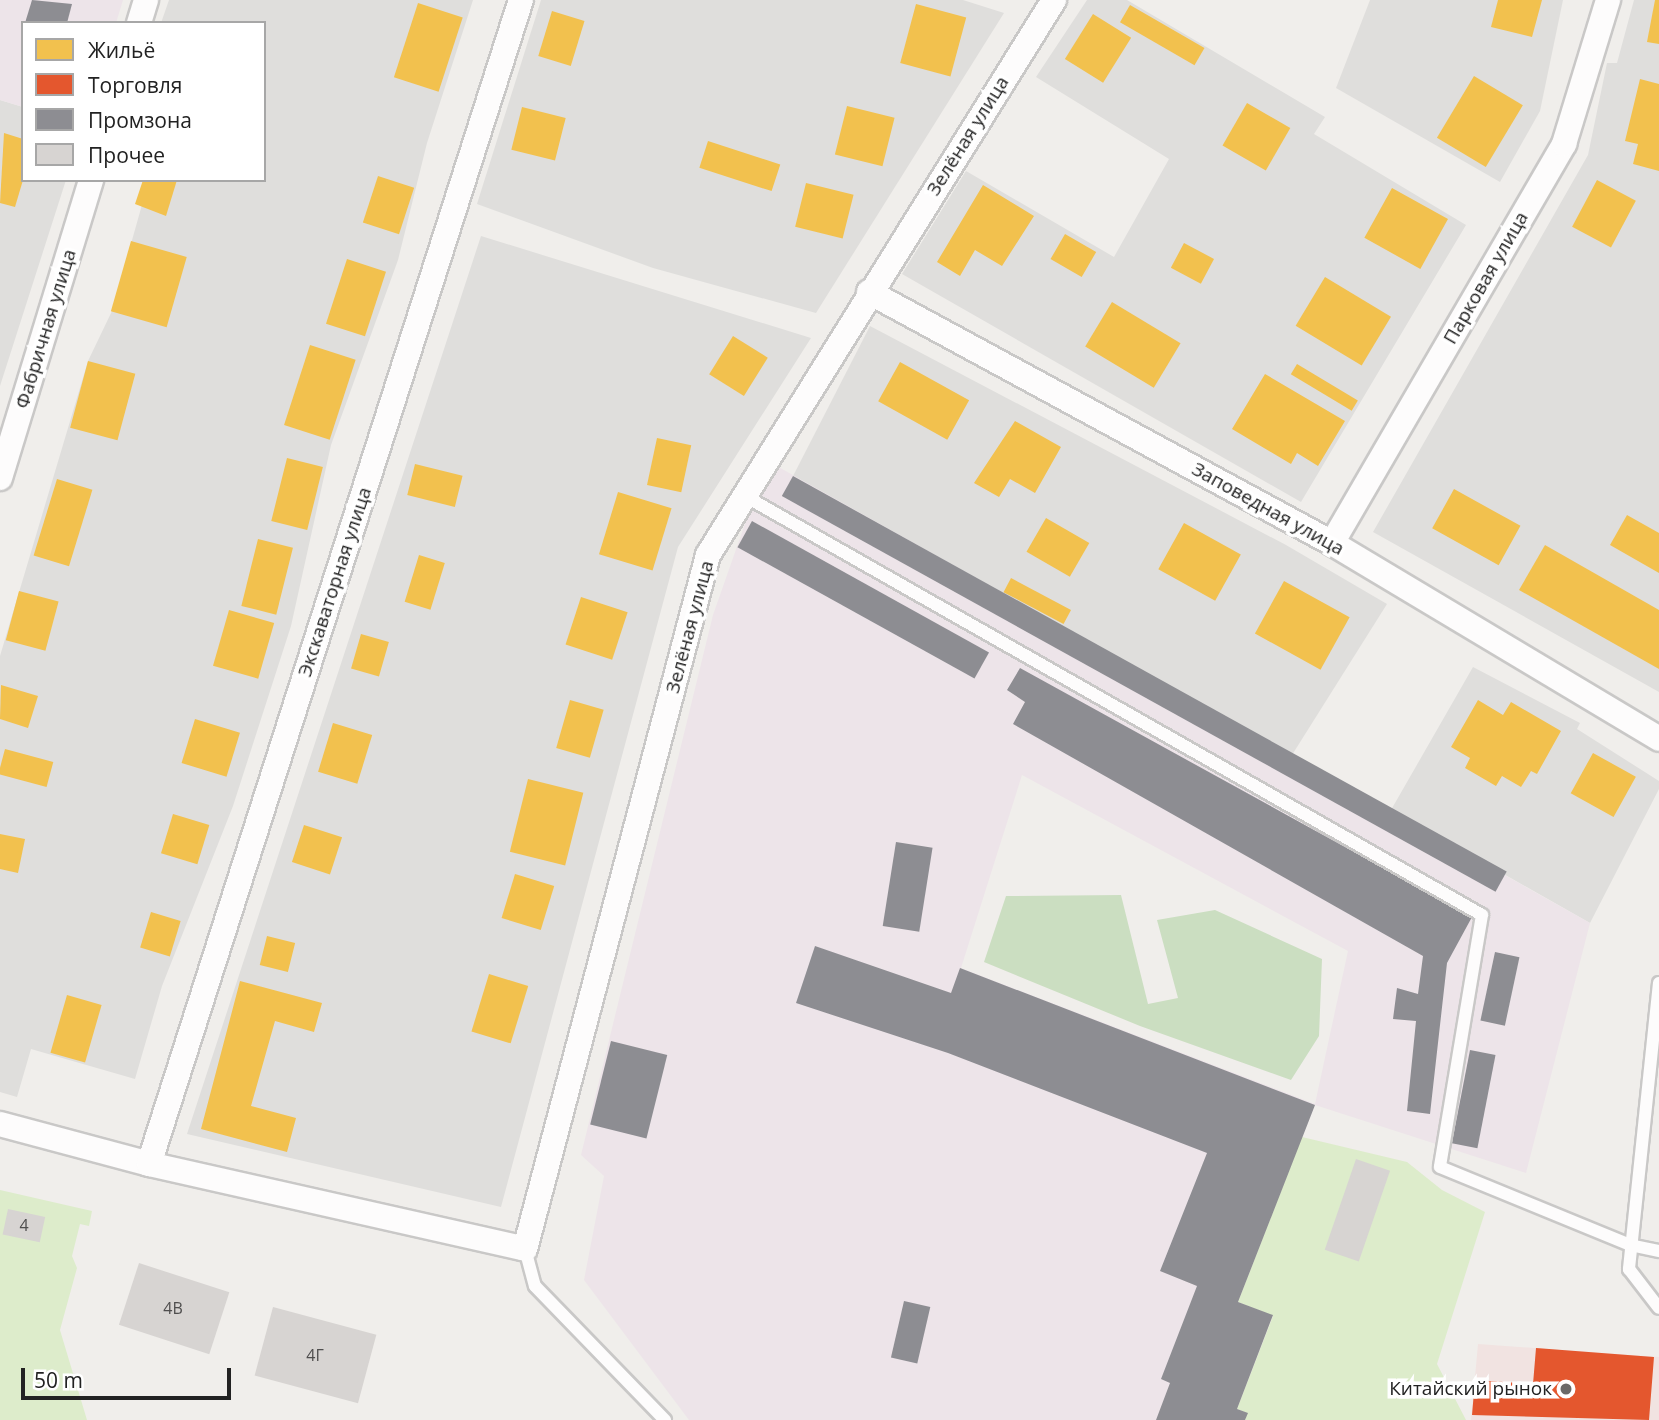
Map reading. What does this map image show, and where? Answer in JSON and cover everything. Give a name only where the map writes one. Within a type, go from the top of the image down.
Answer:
[{"type":"street","points":[[140,21],[146,0]]},
{"type":"street","name":"Экскаваторная улица","points":[[149,1164],[521,0]]},
{"type":"street","name":"Зелёная улица","points":[[526,1249],[708,555],[869,292],[1054,0]]},
{"type":"street","name":"Парковая улица","points":[[1332,543],[1564,144],[1608,0]]},
{"type":"street","name":"Фабричная улица","points":[[0,478],[90,182]]},
{"type":"street","name":"Заповедная улица","points":[[869,292],[1332,543],[1659,739]]},
{"type":"street","points":[[0,1124],[149,1164],[526,1249]]},
{"type":"lane","points":[[743,495],[1482,915],[1440,1167],[1630,1245],[1659,1251]]},
{"type":"lane","points":[[1659,983],[1629,1269],[1659,1308]]},
{"type":"lane","points":[[526,1249],[535,1286],[665,1420]]},
{"type":"shaded area","points":[[0,0],[123,0],[117,21],[21,21],[21,106],[0,100]]},
{"type":"shaded area","points":[[169,0],[473,0],[427,143],[398,260],[331,445],[291,626],[233,806],[162,986],[135,1079],[31,1049],[17,1097],[0,1092],[0,656],[88,361],[112,311],[148,182],[266,182],[266,21],[162,21]]},
{"type":"shaded area","points":[[541,0],[963,0],[1004,13],[816,313],[653,268],[477,204]]},
{"type":"shaded area","points":[[1087,0],[1127,0],[1325,117],[1314,134],[1466,225],[1301,502],[902,274],[966,171],[1114,257],[1169,159],[1036,77]]},
{"type":"shaded area","points":[[1370,0],[1563,0],[1540,111],[1500,182],[1336,88]]},
{"type":"shaded area","points":[[1634,0],[1659,0],[1659,692],[1373,532],[1588,155],[1607,63],[1617,63]]},
{"type":"shaded area","points":[[0,100],[21,106],[21,182],[65,182],[0,386]]},
{"type":"shaded area","points":[[481,236],[811,338],[678,547],[501,1207],[187,1134]]},
{"type":"shaded area","points":[[870,326],[1286,545],[1387,604],[1292,755],[793,476]]},
{"type":"shaded area","points":[[775,465],[1590,923],[1526,1173],[1315,1105],[1238,1301],[1273,1315],[1237,1409],[1248,1413],[1245,1420],[689,1420],[584,1280],[604,1176],[581,1155],[713,615],[753,501]],"holes":[[[1022,775],[1348,951],[1315,1104],[961,968]]]},
{"type":"shaded area","points":[[1473,667],[1580,723],[1577,729],[1659,781],[1659,789],[1590,923],[1391,810]]},
{"type":"shaded area","name":"Китайский рынок","points":[[1478,1344],[1659,1357],[1659,1420],[1471,1420]]},
{"type":"green space","points":[[1121,895],[1148,1004],[1178,998],[1157,920],[1215,910],[1322,959],[1319,1036],[1291,1080],[1140,1026],[984,962],[1006,896]]},
{"type":"green space","points":[[1302,1137],[1407,1162],[1442,1190],[1485,1212],[1437,1364],[1466,1420],[1245,1420],[1247,1413],[1237,1409],[1273,1316],[1238,1302]]},
{"type":"green space","points":[[0,1190],[92,1211],[89,1226],[80,1224],[72,1256],[77,1268],[60,1330],[87,1420],[0,1420]]},
{"type":"building: Жильё","points":[[1498,0],[1542,0],[1532,37],[1491,27]]},
{"type":"building: Жильё","points":[[1655,0],[1659,0],[1659,44],[1647,42]]},
{"type":"building: Жильё","points":[[418,3],[463,18],[439,92],[394,77]]},
{"type":"building: Жильё","points":[[916,4],[966,17],[950,76],[900,63]]},
{"type":"building: Жильё","points":[[1130,5],[1204,48],[1194,65],[1120,22]]},
{"type":"building: Жильё","points":[[552,11],[585,21],[571,66],[538,56]]},
{"type":"building: Жильё","points":[[1093,14],[1131,38],[1103,83],[1065,59]]},
{"type":"building: Жильё","points":[[1474,76],[1523,105],[1486,167],[1437,138]]},
{"type":"building: Жильё","points":[[1640,79],[1659,84],[1659,171],[1633,164],[1638,144],[1625,141]]},
{"type":"building: Жильё","points":[[1247,103],[1290,128],[1266,170],[1222,145]]},
{"type":"building: Жильё","points":[[847,106],[895,118],[882,166],[835,155]]},
{"type":"building: Жильё","points":[[522,107],[566,118],[555,161],[511,150]]},
{"type":"building: Жильё","points":[[4,133],[21,138],[22,182],[15,207],[0,203]]},
{"type":"building: Жильё","points":[[708,141],[780,164],[772,191],[699,168]]},
{"type":"building: Жильё","points":[[378,176],[414,188],[399,234],[363,223]]},
{"type":"building: Жильё","points":[[1597,180],[1636,201],[1611,247],[1572,227]]},
{"type":"building: Жильё","points":[[142,182],[176,182],[166,216],[135,204]]},
{"type":"building: Жильё","points":[[806,183],[854,195],[843,239],[795,227]]},
{"type":"building: Жильё","points":[[983,185],[1034,216],[1002,266],[975,250],[960,276],[937,262]]},
{"type":"building: Жильё","points":[[1392,188],[1448,219],[1420,269],[1364,238]]},
{"type":"building: Жильё","points":[[1065,234],[1096,252],[1082,277],[1050,259]]},
{"type":"building: Жильё","points":[[131,241],[187,257],[167,327],[111,311]]},
{"type":"building: Жильё","points":[[1184,243],[1214,259],[1201,284],[1171,268]]},
{"type":"building: Жильё","points":[[347,259],[386,272],[365,336],[326,324]]},
{"type":"building: Жильё","points":[[1325,277],[1391,317],[1362,366],[1296,326]]},
{"type":"building: Жильё","points":[[1112,302],[1181,343],[1154,388],[1085,347]]},
{"type":"building: Жильё","points":[[733,336],[768,358],[744,396],[709,374]]},
{"type":"building: Жильё","points":[[310,345],[356,360],[330,440],[284,425]]},
{"type":"building: Жильё","points":[[88,361],[135,374],[117,440],[70,428]]},
{"type":"building: Жильё","points":[[900,362],[969,400],[947,440],[878,401]]},
{"type":"building: Жильё","points":[[1297,364],[1358,401],[1352,411],[1291,374]]},
{"type":"building: Жильё","points":[[1265,374],[1345,421],[1318,466],[1297,453],[1291,464],[1232,429]]},
{"type":"building: Жильё","points":[[1015,421],[1061,447],[1035,493],[1010,479],[999,497],[974,483]]},
{"type":"building: Жильё","points":[[657,438],[691,445],[681,492],[647,485]]},
{"type":"building: Жильё","points":[[287,458],[323,467],[307,530],[271,521]]},
{"type":"building: Жильё","points":[[415,464],[463,476],[455,507],[407,495]]},
{"type":"building: Жильё","points":[[57,479],[92,490],[69,566],[34,556]]},
{"type":"building: Жильё","points":[[1454,489],[1520,526],[1499,565],[1432,528]]},
{"type":"building: Жильё","points":[[618,492],[672,508],[653,571],[599,554]]},
{"type":"building: Жильё","points":[[1627,515],[1659,533],[1659,573],[1610,545]]},
{"type":"building: Жильё","points":[[1046,518],[1089,543],[1070,577],[1026,552]]},
{"type":"building: Жильё","points":[[1184,523],[1241,555],[1215,601],[1158,569]]},
{"type":"building: Жильё","points":[[258,539],[293,548],[276,615],[241,606]]},
{"type":"building: Жильё","points":[[1545,545],[1659,610],[1659,669],[1519,590]]},
{"type":"building: Жильё","points":[[419,555],[445,563],[430,610],[405,602]]},
{"type":"building: Жильё","points":[[1011,578],[1071,610],[1064,624],[1003,592]]},
{"type":"building: Жильё","points":[[1284,581],[1350,617],[1321,670],[1255,633]]},
{"type":"building: Жильё","points":[[19,591],[59,602],[45,651],[6,640]]},
{"type":"building: Жильё","points":[[581,597],[628,612],[612,660],[566,645]]},
{"type":"building: Жильё","points":[[229,610],[274,623],[258,679],[213,666]]},
{"type":"building: Жильё","points":[[361,634],[389,642],[379,677],[351,669]]},
{"type":"building: Жильё","points":[[1,685],[38,696],[28,728],[0,719]]},
{"type":"building: Жильё","points":[[570,700],[604,710],[590,758],[556,748]]},
{"type":"building: Жильё","points":[[1478,700],[1503,715],[1511,702],[1561,731],[1537,774],[1531,771],[1521,787],[1502,776],[1496,786],[1465,768],[1470,758],[1451,747]]},
{"type":"building: Жильё","points":[[195,719],[240,733],[226,777],[182,763]]},
{"type":"building: Жильё","points":[[333,723],[372,735],[357,784],[318,772]]},
{"type":"building: Жильё","points":[[5,749],[53,762],[47,787],[0,775]]},
{"type":"building: Жильё","points":[[1593,753],[1636,777],[1614,817],[1571,793]]},
{"type":"building: Жильё","points":[[528,779],[583,793],[565,866],[510,852]]},
{"type":"building: Жильё","points":[[173,814],[209,825],[197,864],[161,853]]},
{"type":"building: Жильё","points":[[304,825],[342,837],[330,874],[292,862]]},
{"type":"building: Жильё","points":[[0,834],[25,839],[18,873],[0,869]]},
{"type":"building: Жильё","points":[[515,874],[554,886],[541,930],[502,918]]},
{"type":"building: Жильё","points":[[151,912],[181,921],[170,956],[140,947]]},
{"type":"building: Жильё","points":[[267,936],[295,943],[288,972],[260,965]]},
{"type":"building: Жильё","points":[[489,974],[528,986],[511,1043],[471,1031]]},
{"type":"building: Жильё","points":[[240,981],[322,1003],[314,1032],[275,1021],[251,1106],[296,1118],[287,1152],[201,1129]]},
{"type":"building: Жильё","points":[[67,995],[102,1005],[85,1063],[50,1053]]},
{"type":"building: Торговля","name":"Китайский рынок","points":[[1536,1348],[1654,1357],[1649,1420],[1472,1415],[1475,1380],[1533,1384]]},
{"type":"building: Промзона","points":[[32,0],[72,4],[68,21],[26,21]]},
{"type":"building: Промзона","points":[[793,476],[1507,872],[1496,892],[782,496]]},
{"type":"building: Промзона","points":[[752,521],[989,652],[974,679],[737,547]]},
{"type":"building: Промзона","points":[[1020,668],[1472,917],[1447,963],[1430,1114],[1407,1111],[1416,1021],[1393,1019],[1397,988],[1418,994],[1423,956],[1013,724],[1025,702],[1007,690]]},
{"type":"building: Промзона","points":[[896,842],[933,848],[919,932],[883,926]]},
{"type":"building: Промзона","points":[[815,946],[951,993],[960,968],[1315,1105],[1238,1302],[1273,1315],[1237,1409],[1248,1413],[1245,1420],[1156,1420],[1170,1383],[1161,1379],[1197,1286],[1160,1271],[1207,1153],[948,1053],[796,1003]]},
{"type":"building: Промзона","points":[[1495,952],[1519,957],[1505,1026],[1480,1020]]},
{"type":"building: Промзона","points":[[611,1041],[667,1055],[646,1138],[590,1124]]},
{"type":"building: Промзона","points":[[1470,1050],[1496,1055],[1477,1148],[1452,1143]]},
{"type":"building: Промзона","points":[[904,1301],[930,1307],[917,1364],[891,1358]]},
{"type":"building: Прочее","points":[[1356,1159],[1390,1171],[1359,1261],[1325,1250]]},
{"type":"building: Прочее","points":[[8,1209],[45,1217],[40,1242],[3,1234]]},
{"type":"building: Прочее","points":[[139,1263],[229,1292],[209,1354],[119,1325]]},
{"type":"building: Прочее","points":[[273,1307],[376,1335],[358,1403],[255,1376]]},
{"type":"place","name":"Китайский рынок","points":[[1566,1389]]}]
